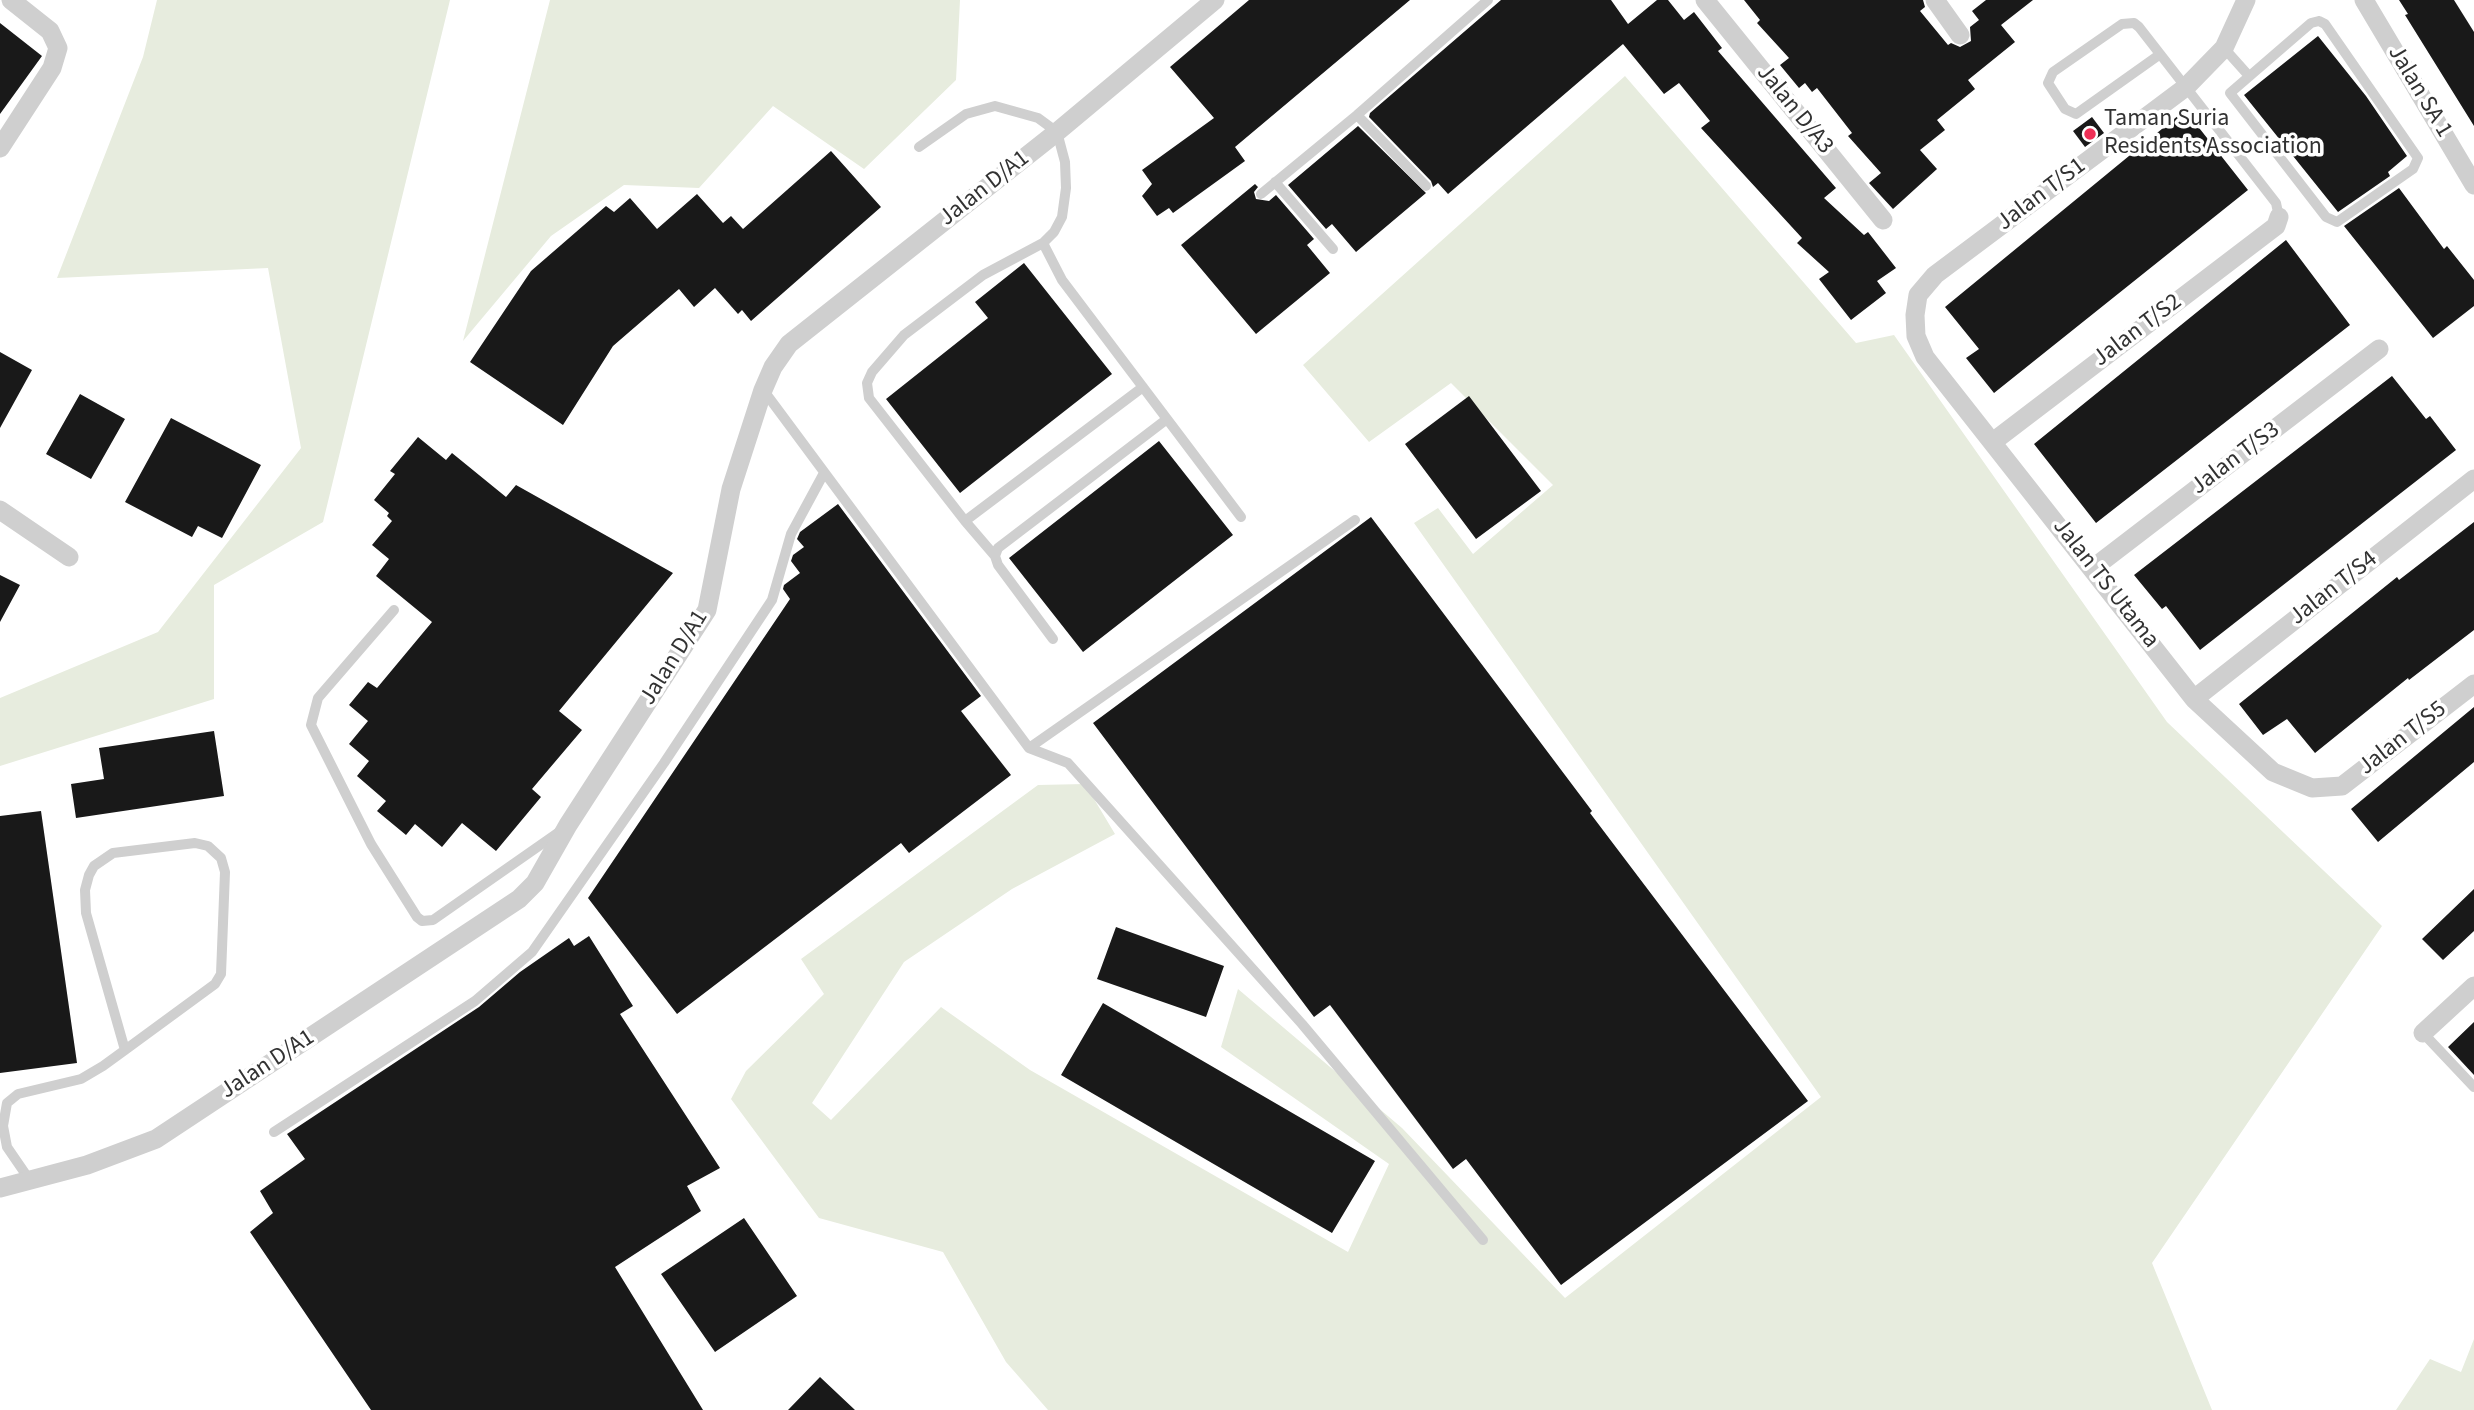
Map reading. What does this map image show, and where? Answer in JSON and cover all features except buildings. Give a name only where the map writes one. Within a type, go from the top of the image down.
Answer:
[{"type":"street","points":[[0,148],[52,68],[58,48],[50,31],[11,0]]},
{"type":"street","name":"Jalan D/A1","points":[[0,1188],[31,1182],[156,1139],[519,899],[535,883],[568,825],[707,610],[732,489],[763,390],[773,367],[789,344],[1057,132],[1215,0]]},
{"type":"street","name":"Jalan D/A3","points":[[1705,0],[1883,220]]},
{"type":"street","points":[[1935,0],[1960,35]]},
{"type":"street","name":"Jalan T/S1","points":[[1916,336],[1914,315],[1918,295],[1935,275],[2186,87],[2224,48],[2246,0]]},
{"type":"street","name":"Jalan SA 1","points":[[2364,0],[2474,184]]},
{"type":"street","name":"Jalan T/S2","points":[[1994,441],[2276,226],[2279,218]]},
{"type":"street","name":"Jalan TS Utama","points":[[1916,336],[1925,357],[1994,441],[2194,699],[2273,772],[2294,783],[2328,789]]},
{"type":"street","name":"Jalan T/S3","points":[[2092,569],[2379,349]]},
{"type":"street","name":"Jalan T/S4","points":[[2194,699],[2474,479]]},
{"type":"street","points":[[0,510],[69,556]]},
{"type":"street","name":"Jalan T/S5","points":[[2328,789],[2354,778],[2474,684]]},
{"type":"street","points":[[2423,1032],[2474,986]]},
{"type":"lane","points":[[1261,194],[1357,115],[1488,0]]},
{"type":"lane","points":[[2319,21],[2325,24],[2416,152],[2417,164],[2343,220],[2331,221],[2231,98],[2232,89],[2249,76],[2311,23],[2319,21]]},
{"type":"lane","points":[[2160,55],[2076,114],[2066,109],[2048,83],[2053,72],[2128,22],[2138,27],[2186,87],[2276,203],[2279,218]]},
{"type":"lane","points":[[2224,48],[2249,76]]},
{"type":"lane","points":[[919,147],[966,114],[995,106],[1038,118],[1057,132],[1065,162],[1066,188],[1062,217],[1054,232],[1043,243],[983,275],[904,335],[872,372],[866,383],[869,398],[995,556],[998,565],[1054,639]]},
{"type":"lane","points":[[1357,115],[1426,186]]},
{"type":"lane","points":[[1275,182],[1333,249]]},
{"type":"lane","points":[[1043,243],[1062,279],[1241,517]]},
{"type":"lane","points":[[965,521],[1143,387]]},
{"type":"lane","points":[[763,390],[1029,748],[1068,763],[1302,1024],[1483,1240]]},
{"type":"lane","points":[[995,556],[1005,540],[1167,419]]},
{"type":"lane","points":[[274,1132],[475,1001],[532,952],[664,763],[772,600],[791,534],[824,473]]},
{"type":"lane","points":[[1029,748],[1355,520]]},
{"type":"lane","points":[[394,610],[318,698],[313,710],[312,725],[372,844],[417,918],[422,921],[433,920],[568,825]]},
{"type":"lane","points":[[31,1182],[7,1147],[4,1126],[6,1103],[18,1094],[81,1079],[125,1050],[215,984],[221,974],[225,872],[221,858],[208,846],[195,843],[113,853],[94,866],[89,875],[85,890],[86,913],[125,1050]]},
{"type":"lane","points":[[2423,1032],[2474,1087]]},
{"type":"shaded area","points":[[157,0],[450,0],[323,522],[214,585],[214,699],[0,766],[0,698],[158,632],[301,448],[268,268],[57,278],[143,57]]},
{"type":"shaded area","points":[[550,0],[960,0],[956,80],[864,169],[773,106],[699,188],[624,185],[551,236],[463,341]]},
{"type":"shaded area","points":[[1625,76],[1856,343],[1894,335],[2167,722],[2382,926],[2152,1263],[2212,1410],[1048,1410],[1006,1362],[943,1252],[819,1218],[731,1099],[746,1071],[824,994],[801,959],[1038,785],[1085,784],[1115,834],[1012,889],[904,962],[812,1103],[831,1120],[941,1007],[1030,1070],[1348,1252],[1389,1164],[1221,1047],[1238,989],[1402,1128],[1565,1298],[1821,1097],[1414,523],[1438,508],[1473,554],[1553,485],[1451,383],[1369,442],[1303,365]]},
{"type":"shaded area","points":[[2474,1339],[2474,1410],[2396,1410],[2430,1359],[2461,1372]]},
{"type":"place","name":"Taman Suria Residents Association","points":[[2090,134]]}]
